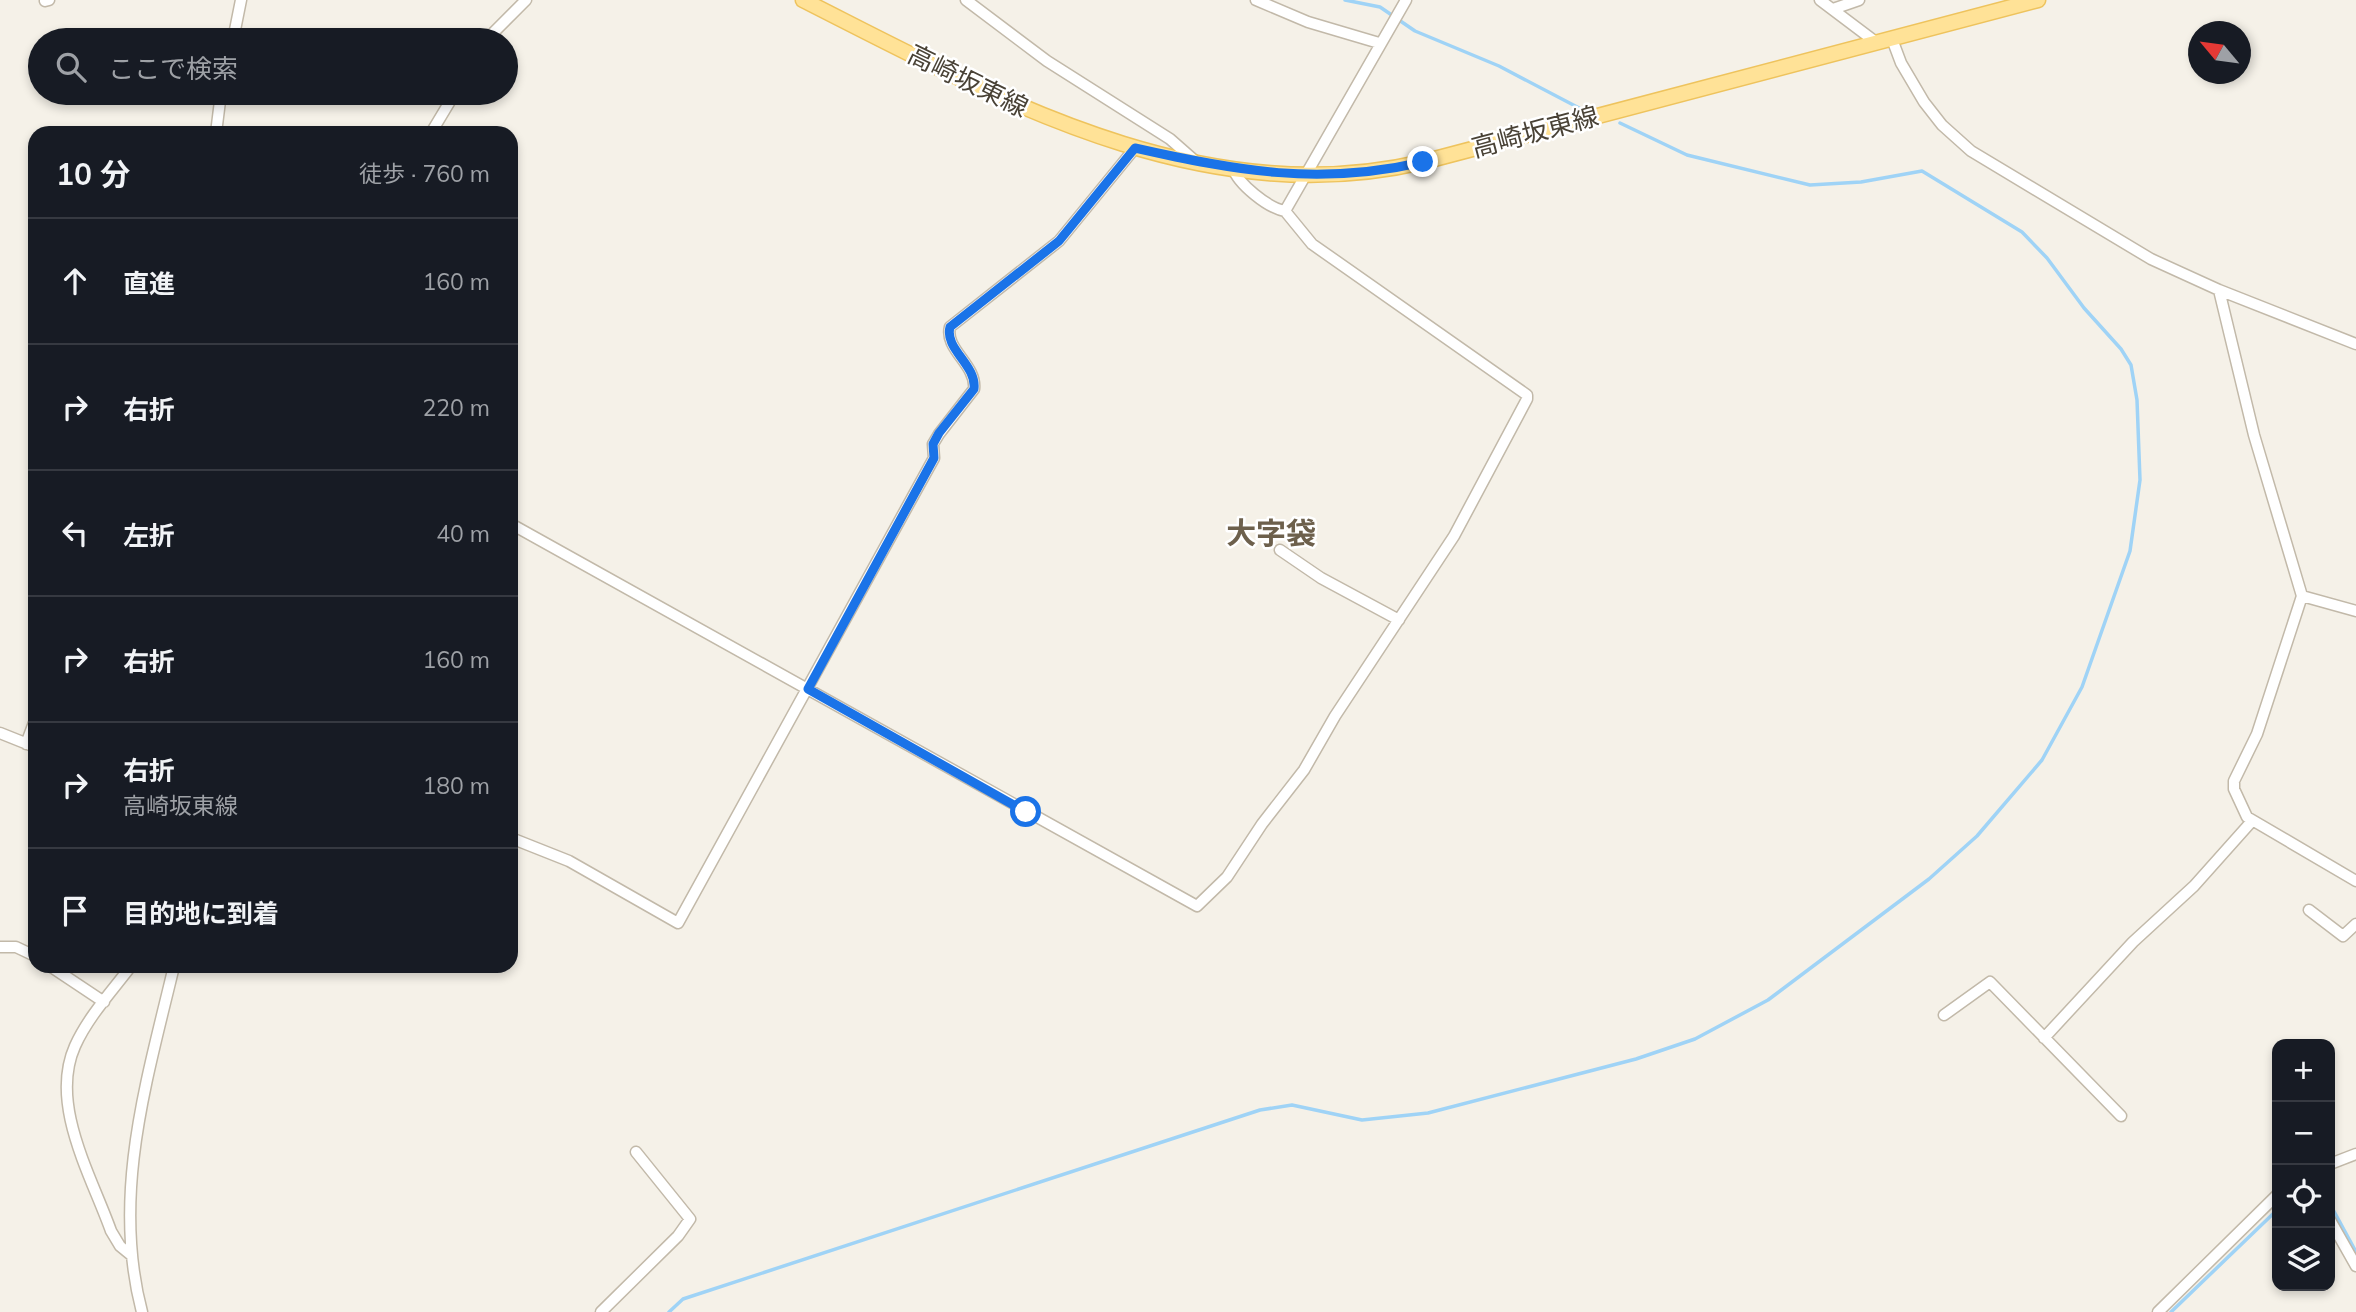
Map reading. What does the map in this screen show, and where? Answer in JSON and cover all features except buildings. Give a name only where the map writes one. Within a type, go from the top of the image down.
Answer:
[{"type":"main road","name":"高崎坂東線","points":[[803,0],[1030,112],[1135,148],[1233,168],[1302,176],[1392,169],[2038,0]]},
{"type":"street","points":[[498,28],[526,0]]},
{"type":"street","points":[[966,0],[1047,61],[1170,139],[1195,161]]},
{"type":"street","points":[[1256,0],[1308,22],[1379,43]]},
{"type":"street","points":[[1285,211],[1302,176],[1406,0]]},
{"type":"street","points":[[1820,0],[1877,43]]},
{"type":"street","points":[[1833,9],[1859,0]]},
{"type":"street","points":[[235,28],[240,1]]},
{"type":"street","points":[[1892,39],[1901,63],[1924,102],[1958,141],[2087,223],[2151,259],[2219,290],[2356,344]]},
{"type":"street","points":[[217,126],[220,105]]},
{"type":"street","points":[[436,126],[448,105]]},
{"type":"street","points":[[518,841],[569,861],[678,923],[934,458],[933,444],[939,433],[974,389],[972,372],[950,339],[950,327],[1059,241],[1135,148]]},
{"type":"street","points":[[518,528],[1197,906],[1227,877],[1262,824],[1304,770],[1335,716],[1454,536],[1486,479],[1527,395],[1312,244],[1285,211],[1276,209],[1236,177],[1233,168]]},
{"type":"street","points":[[2219,290],[2254,435],[2302,596],[2256,734],[2234,781],[2241,808],[2252,821],[2356,881]]},
{"type":"street","points":[[1280,550],[1321,578],[1399,620]]},
{"type":"street","points":[[2302,596],[2356,611]]},
{"type":"street","points":[[0,733],[28,744]]},
{"type":"street","points":[[2044,1038],[2133,942],[2194,886],[2252,821]]},
{"type":"street","points":[[2309,910],[2343,936],[2356,924]]},
{"type":"street","points":[[0,947],[16,947],[28,953]]},
{"type":"street","points":[[60,973],[104,1002]]},
{"type":"street","points":[[126,973],[75,1045],[68,1067],[65,1099],[68,1115],[111,1231],[120,1246],[131,1255]]},
{"type":"street","points":[[142,1312],[131,1255],[130,1177],[138,1117],[172,973]]},
{"type":"street","points":[[1944,1015],[1990,982],[2120,1115]]},
{"type":"street","points":[[601,1312],[678,1236],[690,1219],[636,1152]]},
{"type":"street","points":[[2335,1162],[2356,1154]]},
{"type":"street","points":[[2158,1312],[2272,1200]]},
{"type":"street","points":[[2335,1228],[2356,1266]]},
{"type":"waterway","points":[[1345,0],[1380,7],[1415,31],[1499,66],[1581,109]]},
{"type":"waterway","points":[[669,1312],[683,1299],[1260,1110],[1292,1105],[1362,1120],[1428,1113],[1636,1059],[1695,1039],[1768,1000],[1929,879],[1977,836],[2042,760],[2082,687],[2130,551],[2140,480],[2137,400],[2131,365],[2121,349],[2084,308],[2047,258],[2022,232],[1922,171],[1861,182],[1810,185],[1687,155],[1620,123]]},
{"type":"waterway","points":[[2335,1213],[2356,1252]]},
{"type":"waterway","points":[[2171,1312],[2272,1215]]},
{"type":"district","name":"大字袋","points":[[1271,534]]},
{"type":"route","points":[[1026,812],[808,689],[934,458],[932,449],[939,433],[974,389],[972,372],[950,339],[950,327],[1059,241],[1135,148],[1233,168],[1302,176],[1362,173],[1423,162]]}]
